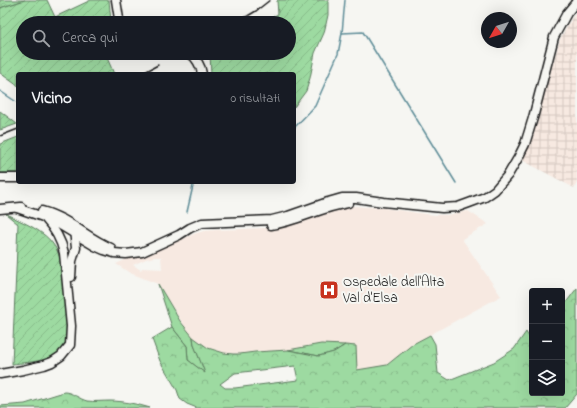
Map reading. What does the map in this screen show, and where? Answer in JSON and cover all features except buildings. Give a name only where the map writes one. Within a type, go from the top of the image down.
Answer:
[{"type":"main road","points":[[116,0],[119,16]]},
{"type":"main road","points":[[17,208],[43,216],[104,250],[120,254],[139,253],[190,228],[205,223],[251,222],[278,219],[342,198],[356,198],[435,207],[454,207],[469,204],[492,192],[508,175],[518,158],[533,118],[554,37],[567,13],[577,1]]},
{"type":"main road","points":[[196,60],[202,72]]},
{"type":"main road","points":[[0,178],[16,178]]},
{"type":"main road","points":[[179,234],[207,228],[256,227],[281,224],[339,204],[383,202]]},
{"type":"main road","points":[[0,209],[24,207],[52,214],[111,248],[128,250],[151,247]]},
{"type":"main road","points":[[0,374],[49,364],[62,356],[73,338],[71,268],[76,251],[75,234],[73,229],[52,214]]},
{"type":"main road","points":[[43,216],[57,234],[64,253],[70,326],[70,345]]},
{"type":"main road","points":[[76,251],[82,246],[90,243]]},
{"type":"shaded area","points":[[577,12],[577,183],[574,188],[522,160],[534,129],[560,39]]},
{"type":"shaded area","name":"Ospedale dell'Alta Val d'Elsa","points":[[352,206],[384,208],[435,215],[447,215],[468,211],[488,224],[462,239],[501,296],[413,344],[387,365],[357,370],[355,346],[321,344],[288,350],[240,354],[224,353],[208,348],[193,337],[187,330],[158,284],[130,273],[116,264],[132,257],[147,254],[204,231],[268,228],[304,220]],"holes":[[[161,257],[162,269],[142,268],[141,270],[133,265],[146,259]]]},
{"type":"green space","points":[[0,0],[25,0],[0,8]]},
{"type":"green space","points":[[25,0],[47,0],[55,16],[16,16],[16,60],[108,60],[113,72],[16,72],[16,85],[0,73],[0,8]]},
{"type":"green space","points":[[91,0],[109,0],[110,16],[57,16]]},
{"type":"green space","points":[[328,0],[328,15],[324,33],[315,53],[306,91],[296,104],[296,72],[211,72],[210,60],[296,60],[296,16],[274,16],[278,14],[277,1]]},
{"type":"green space","points":[[0,111],[16,124],[0,130]]},
{"type":"green space","points":[[16,138],[16,173],[0,173],[0,144]]},
{"type":"green space","points":[[6,214],[46,236],[55,247],[63,274],[68,328],[68,337],[64,347],[52,356],[36,361],[12,364],[18,224]]},
{"type":"green space","points":[[158,284],[180,321],[193,337],[194,345],[206,374],[188,360],[187,346],[172,327]]},
{"type":"green space","points":[[577,288],[577,394],[565,408],[197,408],[180,399],[177,390],[160,361],[152,339],[172,327],[187,346],[188,360],[205,373],[194,345],[193,337],[208,348],[233,354],[288,350],[319,356],[334,352],[345,345],[356,346],[357,370],[387,365],[413,344],[430,335],[435,344],[438,373],[449,380],[494,362],[514,349],[526,332],[529,337],[529,396],[565,396],[565,304]],"holes":[[[295,366],[298,380],[225,388],[220,384],[235,373]]]},
{"type":"green space","points":[[321,344],[345,345],[334,352],[319,356],[288,350]]},
{"type":"green space","points":[[64,392],[70,393],[87,401],[120,402],[150,408],[0,408],[0,406],[25,404]]},
{"type":"waterway","points":[[296,126],[315,106],[338,54],[342,33],[345,0]]},
{"type":"waterway","points":[[342,33],[363,32],[456,183]]},
{"type":"waterway","points":[[0,91],[16,102]]},
{"type":"waterway","points":[[187,212],[193,186],[192,184]]},
{"type":"railway","points":[[248,16],[270,0]]},
{"type":"railway","points":[[145,72],[158,65]]},
{"type":"railway","points":[[0,136],[16,130]]},
{"type":"place","name":"Ospedale dell'Alta Val d'Elsa","points":[[329,290]]}]
